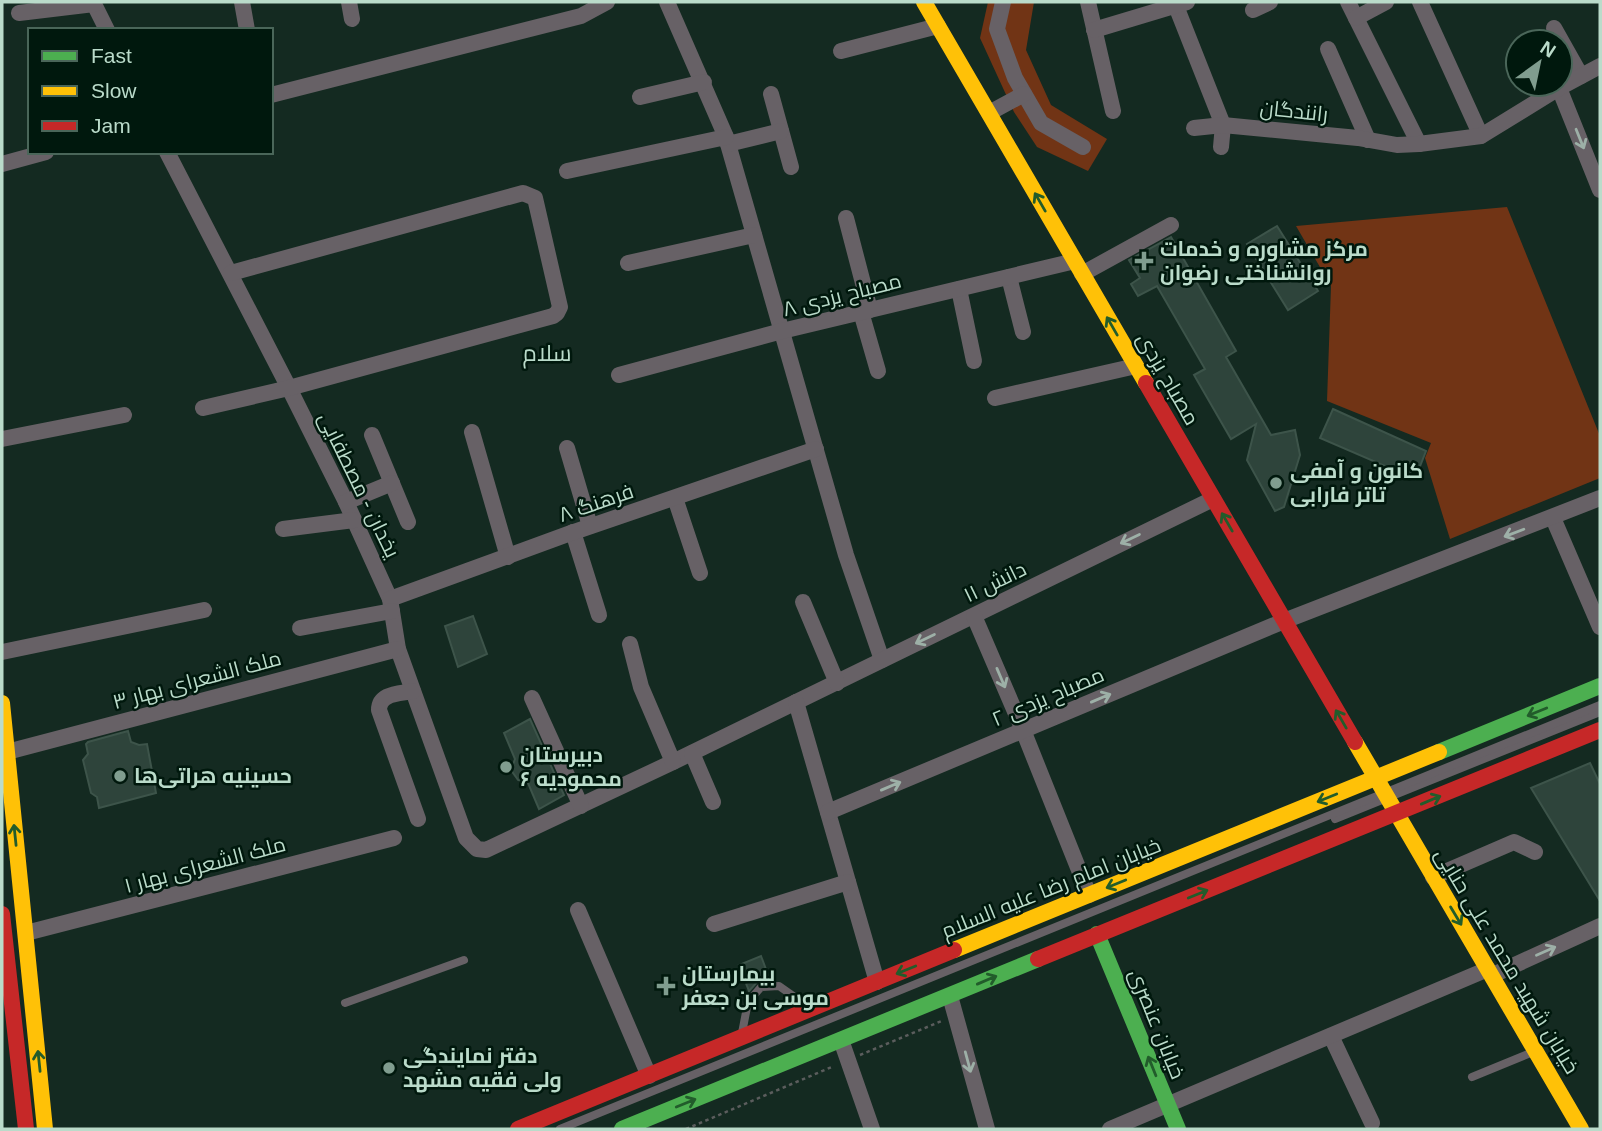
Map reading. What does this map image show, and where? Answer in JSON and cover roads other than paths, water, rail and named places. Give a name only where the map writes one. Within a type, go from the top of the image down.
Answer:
[{"type":"main road","name":"مصباح یزدی","points":[[924,2],[1385,796]]},
{"type":"main road","name":"خیابان امام رضا علیه السلام","points":[[518,1129],[1600,686]]},
{"type":"main road","points":[[2,703],[45,1129]]},
{"type":"main road","points":[[622,1129],[640,1126],[1097,934],[1600,730]]},
{"type":"main road","name":"خیابان شهید محمد علی حنایی","points":[[1385,796],[1581,1129]]},
{"type":"main road","points":[[2,914],[7,1016],[26,1129]]},
{"type":"main road","name":"خیابان عنصری","points":[[1097,934],[1178,1129]]},
{"type":"main road","points":[[20,1091],[42,1089]]},
{"type":"street","points":[[242,2],[247,28]]},
{"type":"street","points":[[349,2],[352,19]]},
{"type":"street","points":[[273,94],[607,2]]},
{"type":"street","points":[[667,2],[704,82],[727,141],[846,555],[882,660]]},
{"type":"street","points":[[1003,2],[997,29],[1015,78],[1041,123],[1083,147]]},
{"type":"street","points":[[1088,2],[1113,111]]},
{"type":"street","points":[[1253,10],[1270,2]]},
{"type":"street","points":[[1348,2],[1419,145]]},
{"type":"street","points":[[1356,18],[1386,2]]},
{"type":"street","points":[[1420,2],[1481,136]]},
{"type":"street","points":[[19,13],[94,3],[106,28]]},
{"type":"street","points":[[1094,30],[1181,4],[1223,125],[1221,147]]},
{"type":"street","points":[[841,51],[938,26]]},
{"type":"street","points":[[1328,49],[1368,140]]},
{"type":"street","points":[[1574,64],[1581,76]]},
{"type":"street","name":"رانندگان","points":[[1574,80],[1600,66]]},
{"type":"street","points":[[640,97],[704,82]]},
{"type":"street","points":[[771,94],[791,167]]},
{"type":"street","points":[[989,113],[1024,94]]},
{"type":"street","name":"رانندگان","points":[[1194,128],[1223,125],[1397,145],[1419,145],[1481,136],[1543,98]]},
{"type":"street","points":[[1563,98],[1600,190]]},
{"type":"street","points":[[567,171],[781,131]]},
{"type":"street","points":[[2,164],[39,154]]},
{"type":"street","name":"یخدان - مصطفایی","points":[[168,154],[232,273],[355,520],[391,605],[398,649],[466,838],[477,849]]},
{"type":"street","points":[[203,408],[289,388],[557,313],[560,307],[535,198],[523,193],[232,273]]},
{"type":"street","points":[[846,218],[878,371]]},
{"type":"street","name":"مصباح یزدی ۸","points":[[619,375],[782,331],[1009,277],[1079,268],[1171,225]]},
{"type":"street","points":[[628,263],[754,235]]},
{"type":"street","points":[[1009,277],[1023,332]]},
{"type":"street","points":[[959,289],[974,361]]},
{"type":"street","points":[[995,398],[1136,366]]},
{"type":"street","points":[[2,439],[124,415]]},
{"type":"street","points":[[472,432],[508,557]]},
{"type":"street","points":[[372,435],[408,522]]},
{"type":"street","points":[[567,448],[590,527]]},
{"type":"street","name":"فرهنگ ۸","points":[[300,628],[391,605],[573,532],[816,449]]},
{"type":"street","points":[[346,502],[392,483]]},
{"type":"street","points":[[675,498],[700,573]]},
{"type":"street","name":"مصباح یزدی ۲","points":[[828,812],[1284,621],[1600,498]]},
{"type":"street","name":"دانش ۱۱","points":[[477,849],[486,850],[581,806],[1213,499]]},
{"type":"street","points":[[1553,518],[1600,627]]},
{"type":"street","points":[[283,529],[355,520]]},
{"type":"street","points":[[573,532],[599,615]]},
{"type":"street","points":[[803,603],[836,683]]},
{"type":"street","points":[[2,652],[204,610]]},
{"type":"street","points":[[974,616],[1089,895]]},
{"type":"street","points":[[630,644],[641,687],[673,762]]},
{"type":"street","name":"ملک الشعرای بهار ۳","points":[[7,752],[398,649]]},
{"type":"street","points":[[413,691],[383,697],[379,702],[379,710],[418,819]]},
{"type":"street","points":[[532,698],[581,806]]},
{"type":"street","points":[[796,702],[877,982]]},
{"type":"street","points":[[691,753],[713,802]]},
{"type":"street","name":"ملک الشعرای بهار ۱","points":[[26,933],[394,838]]},
{"type":"street","points":[[1433,877],[1514,842],[1535,852]]},
{"type":"street","points":[[715,923],[848,882]]},
{"type":"street","points":[[578,910],[649,1076]]},
{"type":"street","points":[[1110,1129],[1600,926]]},
{"type":"street","points":[[950,996],[986,1129]]},
{"type":"street","points":[[1331,1036],[1372,1123]]},
{"type":"street","points":[[841,1041],[872,1129]]},
{"type":"lane","points":[[573,1129],[1600,705]]},
{"type":"lane","points":[[560,1129],[1600,712]]},
{"type":"lane","points":[[345,1003],[464,960]]},
{"type":"lane","points":[[741,1038],[748,1002],[761,987],[779,986],[812,1009]]},
{"type":"lane","points":[[1472,1077],[1535,1050]]},
{"type":"place","name":"مرکز مشاوره و خدمات روانشناختی رضوان","points":[[1144,261]]},
{"type":"place","name":"کانون و آمفی تاتر فارابی","points":[[1276,483]]},
{"type":"place","name":"دبیرستان محمودیه ۶","points":[[506,767]]},
{"type":"place","name":"حسینیه هراتی‌ها","points":[[120,776]]},
{"type":"place","name":"بیمارستان موسی بن جعفر","points":[[666,986]]},
{"type":"place","name":"دفتر نمایندگی ولی فقیه مشهد","points":[[389,1068]]},
{"type":"district","name":"سلام","points":[[547,353]]}]
